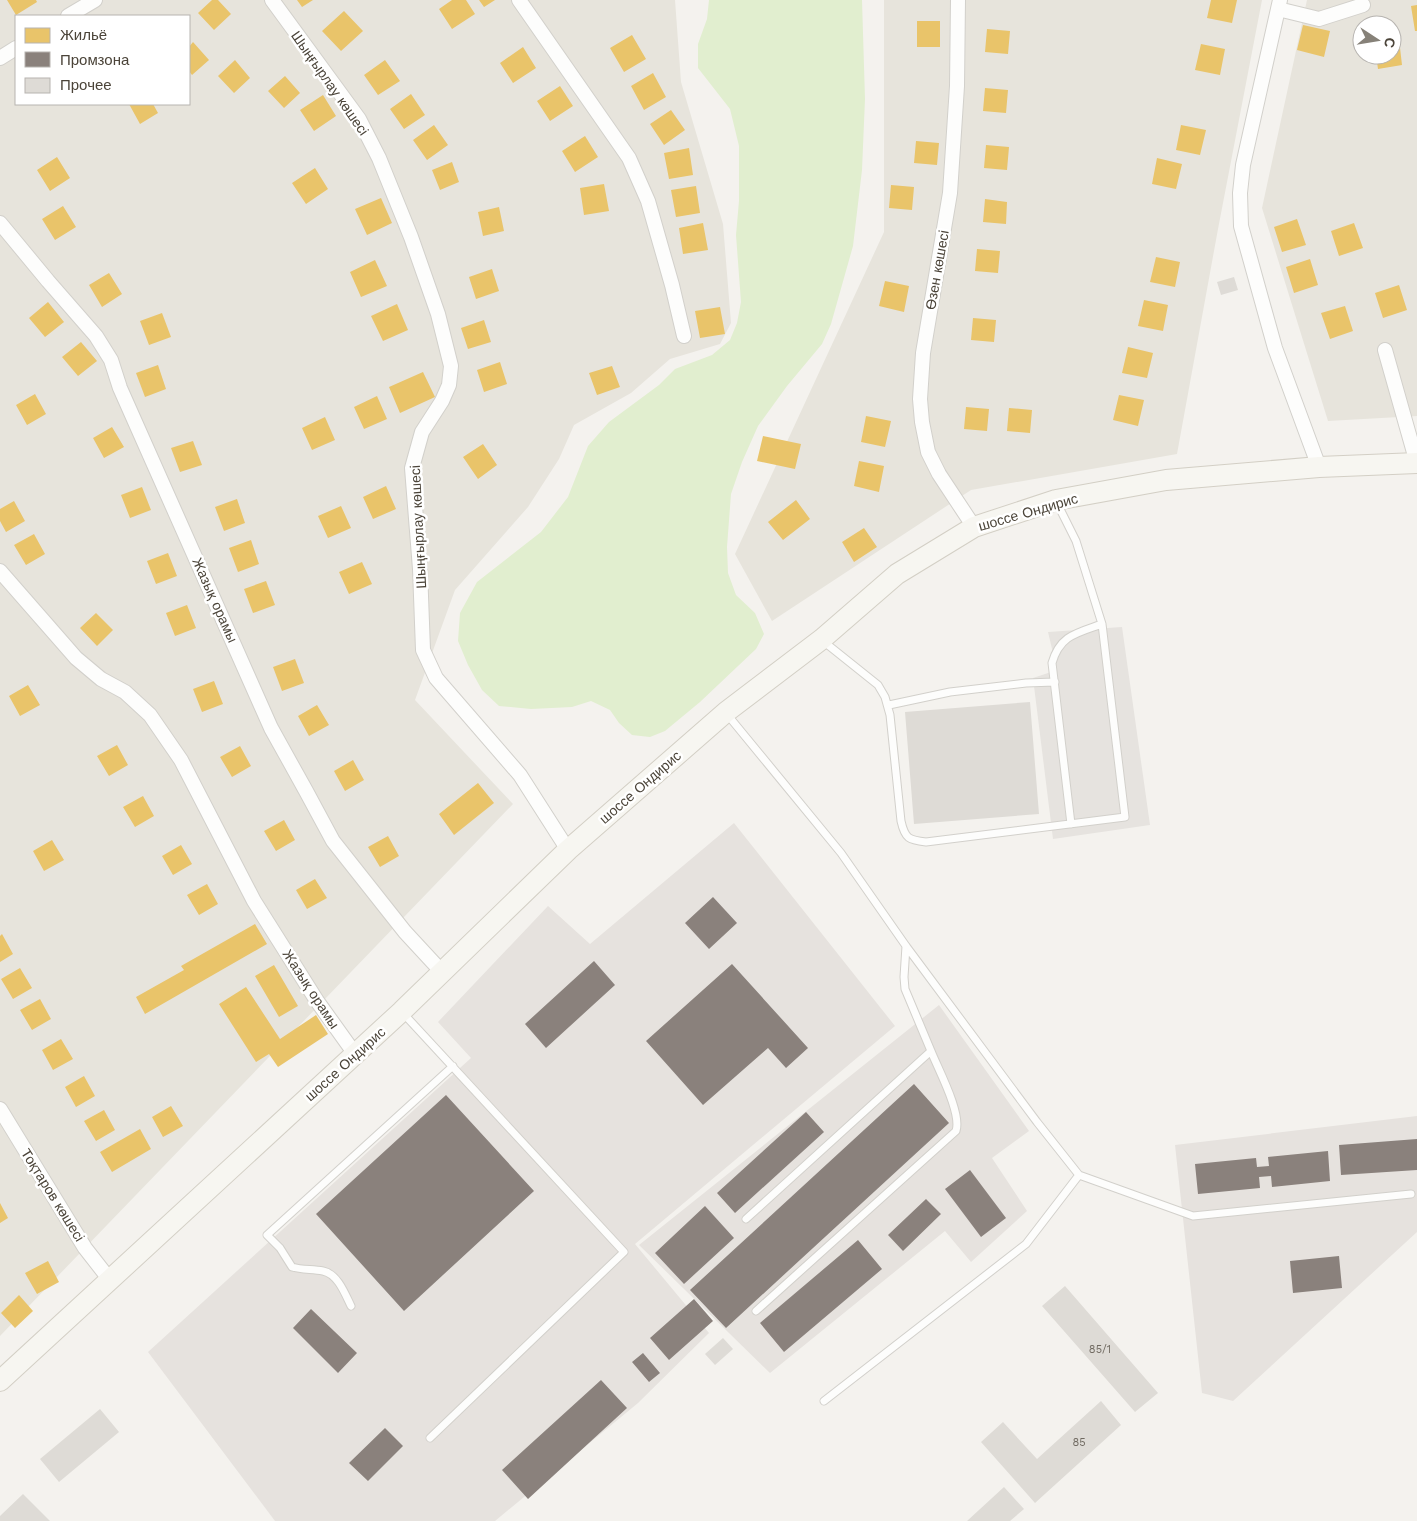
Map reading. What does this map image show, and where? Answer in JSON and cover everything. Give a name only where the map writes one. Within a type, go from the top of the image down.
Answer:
[{"type":"main road","name":"шоссе Ондирис","points":[[0,1381],[354,1054],[402,1012],[568,850],[726,712],[822,640],[897,574],[974,527],[1056,500],[1166,480],[1319,467],[1417,463]]},
{"type":"street","points":[[70,15],[94,0]]},
{"type":"street","name":"Шыңғырлау көшесі","points":[[272,0],[358,119],[379,158],[411,237],[438,314],[451,366],[449,385],[442,401],[422,432],[412,468],[420,569],[423,650],[436,678],[520,775],[568,850]]},
{"type":"street","points":[[519,0],[629,158],[648,201],[672,285],[684,336]]},
{"type":"street","name":"Өзен көшесі","points":[[958,0],[957,86],[950,193],[923,353],[920,399],[928,452],[939,474],[974,527]]},
{"type":"street","points":[[1319,467],[1275,348],[1241,226],[1240,193],[1243,165],[1279,5],[1319,19],[1363,5]]},
{"type":"street","points":[[0,58],[15,49]]},
{"type":"street","name":"Жазық орамы","points":[[0,223],[96,336],[111,360],[120,388],[271,728],[333,841],[405,932],[442,972]]},
{"type":"street","points":[[1385,350],[1417,463]]},
{"type":"street","name":"Жазық орамы","points":[[0,571],[76,658],[101,679],[125,692],[150,715],[181,760],[254,901],[317,1001],[354,1054]]},
{"type":"street","name":"Тоқтаров көшесі","points":[[0,1109],[85,1248],[110,1280]]},
{"type":"lane","points":[[822,640],[878,685],[889,706],[901,821],[903,833],[911,840],[926,842],[1125,817],[1102,624],[1076,541],[1056,500]]},
{"type":"lane","points":[[1071,824],[1052,664],[1056,650],[1066,638],[1102,624]]},
{"type":"lane","points":[[889,706],[950,692],[1026,683],[1055,682]]},
{"type":"lane","points":[[726,712],[841,853],[906,946],[1037,1122],[1079,1175],[1193,1216],[1410,1194]]},
{"type":"lane","points":[[756,1311],[956,1130],[958,1119],[905,989],[906,946]]},
{"type":"lane","points":[[402,1012],[624,1252],[430,1438]]},
{"type":"lane","points":[[746,1219],[930,1051]]},
{"type":"lane","points":[[352,1306],[338,1280],[325,1271],[303,1270],[292,1267],[280,1248],[267,1235],[453,1066]]},
{"type":"lane","points":[[824,1401],[1026,1244],[1079,1175]]},
{"type":"shaded area","points":[[0,0],[675,0],[681,82],[723,224],[731,323],[720,344],[670,359],[631,393],[574,425],[559,459],[528,507],[455,590],[415,700],[513,804],[0,1336]]},
{"type":"shaded area","points":[[884,0],[1262,0],[1177,454],[971,490],[772,621],[735,554],[884,232]]},
{"type":"shaded area","points":[[1307,0],[1417,0],[1417,416],[1328,421],[1262,208]]},
{"type":"shaded area","points":[[1122,627],[1150,825],[1053,839],[1033,678],[1057,670],[1048,632]]},
{"type":"shaded area","points":[[734,823],[895,1026],[635,1244],[709,1333],[638,1403],[495,1521],[275,1521],[148,1352],[471,1058],[438,1022],[548,906],[590,944]]},
{"type":"shaded area","points":[[939,1005],[1029,1131],[992,1158],[1027,1211],[971,1262],[945,1231],[770,1373],[639,1245]]},
{"type":"shaded area","points":[[1417,1116],[1417,1232],[1233,1401],[1202,1393],[1175,1145]]},
{"type":"green space","points":[[709,0],[862,0],[865,99],[862,170],[853,246],[831,324],[822,344],[787,386],[758,426],[742,462],[731,494],[727,547],[728,573],[736,595],[755,613],[764,634],[756,649],[700,702],[665,731],[650,737],[632,735],[619,723],[610,710],[591,701],[572,707],[531,709],[499,706],[482,690],[468,665],[458,641],[460,613],[477,582],[541,532],[568,497],[588,446],[609,422],[659,385],[675,369],[712,355],[730,340],[737,323],[741,302],[736,235],[739,201],[739,146],[730,109],[698,68],[698,44],[707,19]]},
{"type":"building: Жильё","points":[[7,0],[36,0],[37,2],[16,15]]},
{"type":"building: Жильё","points":[[212,0],[218,0],[231,14],[214,30],[198,13]]},
{"type":"building: Жильё","points":[[297,0],[313,0],[302,7]]},
{"type":"building: Жильё","points":[[452,0],[466,0],[475,14],[452,29],[439,9]]},
{"type":"building: Жильё","points":[[479,0],[495,0],[484,7]]},
{"type":"building: Жильё","points":[[1211,0],[1237,0],[1232,23],[1207,18]]},
{"type":"building: Жильё","points":[[1417,5],[1417,31],[1415,31],[1411,6]]},
{"type":"building: Жильё","points":[[344,11],[363,31],[341,51],[322,31]]},
{"type":"building: Жильё","points":[[917,21],[940,21],[940,47],[917,47]]},
{"type":"building: Жильё","points":[[1303,25],[1330,31],[1324,57],[1297,50]]},
{"type":"building: Жильё","points":[[987,29],[1010,31],[1008,54],[985,52]]},
{"type":"building: Жильё","points":[[632,35],[646,59],[624,72],[610,48]]},
{"type":"building: Жильё","points":[[193,42],[209,60],[192,75],[190,72],[190,46]]},
{"type":"building: Жильё","points":[[1201,44],[1225,49],[1220,75],[1195,70]]},
{"type":"building: Жильё","points":[[523,47],[536,68],[513,83],[500,63]]},
{"type":"building: Жильё","points":[[235,60],[250,78],[234,93],[218,76]]},
{"type":"building: Жильё","points":[[385,60],[400,81],[378,95],[364,75]]},
{"type":"building: Жильё","points":[[1377,65],[1402,65],[1378,69]]},
{"type":"building: Жильё","points":[[653,73],[666,97],[644,110],[631,86]]},
{"type":"building: Жильё","points":[[285,76],[300,93],[284,108],[268,91]]},
{"type":"building: Жильё","points":[[560,86],[573,106],[550,121],[537,101]]},
{"type":"building: Жильё","points":[[985,88],[1008,90],[1006,113],[983,111]]},
{"type":"building: Жильё","points":[[411,94],[425,115],[404,129],[390,109]]},
{"type":"building: Жильё","points":[[323,95],[336,116],[314,131],[300,110]]},
{"type":"building: Жильё","points":[[130,105],[154,105],[158,113],[140,124]]},
{"type":"building: Жильё","points":[[671,110],[685,130],[664,145],[650,124]]},
{"type":"building: Жильё","points":[[434,125],[448,145],[427,160],[413,140]]},
{"type":"building: Жильё","points":[[1181,125],[1206,130],[1200,155],[1176,150]]},
{"type":"building: Жильё","points":[[585,136],[598,157],[575,172],[562,151]]},
{"type":"building: Жильё","points":[[916,141],[939,143],[937,165],[914,163]]},
{"type":"building: Жильё","points":[[986,145],[1009,147],[1007,170],[984,168]]},
{"type":"building: Жильё","points":[[689,148],[693,175],[669,179],[664,153]]},
{"type":"building: Жильё","points":[[57,157],[70,178],[50,191],[37,170]]},
{"type":"building: Жильё","points":[[1157,158],[1182,164],[1176,189],[1152,184]]},
{"type":"building: Жильё","points":[[452,162],[459,182],[440,190],[432,170]]},
{"type":"building: Жильё","points":[[315,168],[328,189],[306,204],[292,183]]},
{"type":"building: Жильё","points":[[604,184],[609,211],[584,215],[580,188]]},
{"type":"building: Жильё","points":[[891,185],[914,187],[912,210],[889,208]]},
{"type":"building: Жильё","points":[[696,186],[700,213],[676,217],[671,190]]},
{"type":"building: Жильё","points":[[381,198],[392,223],[367,235],[355,209]]},
{"type":"building: Жильё","points":[[985,199],[1007,202],[1006,224],[983,222]]},
{"type":"building: Жильё","points":[[63,206],[76,227],[55,240],[42,219]]},
{"type":"building: Жильё","points":[[499,207],[504,231],[483,236],[478,212]]},
{"type":"building: Жильё","points":[[1297,219],[1306,245],[1282,252],[1274,227]]},
{"type":"building: Жильё","points":[[703,223],[708,250],[683,254],[679,228]]},
{"type":"building: Жильё","points":[[1354,223],[1363,248],[1339,256],[1331,231]]},
{"type":"building: Жильё","points":[[977,249],[1000,251],[998,273],[975,271]]},
{"type":"building: Жильё","points":[[1156,257],[1180,262],[1175,287],[1150,282]]},
{"type":"building: Жильё","points":[[1310,259],[1318,285],[1294,293],[1286,267]]},
{"type":"building: Жильё","points":[[375,260],[387,286],[361,297],[350,272]]},
{"type":"building: Жильё","points":[[492,269],[499,291],[476,299],[469,277]]},
{"type":"building: Жильё","points":[[109,273],[122,294],[102,307],[89,285]]},
{"type":"building: Жильё","points":[[885,281],[909,286],[904,312],[879,306]]},
{"type":"building: Жильё","points":[[1399,285],[1407,310],[1383,318],[1375,293]]},
{"type":"building: Жильё","points":[[1144,300],[1168,305],[1163,331],[1138,326]]},
{"type":"building: Жильё","points":[[48,302],[64,322],[45,337],[29,318]]},
{"type":"building: Жильё","points":[[397,304],[408,330],[383,341],[371,316]]},
{"type":"building: Жильё","points":[[1345,306],[1353,331],[1330,339],[1321,313]]},
{"type":"building: Жильё","points":[[720,307],[725,334],[700,338],[695,311]]},
{"type":"building: Жильё","points":[[162,313],[171,337],[149,345],[140,321]]},
{"type":"building: Жильё","points":[[973,318],[996,320],[994,342],[971,340]]},
{"type":"building: Жильё","points":[[484,320],[491,342],[468,349],[461,328]]},
{"type":"building: Жильё","points":[[81,342],[97,361],[78,376],[62,357]]},
{"type":"building: Жильё","points":[[1128,347],[1153,353],[1147,378],[1122,373]]},
{"type":"building: Жильё","points":[[500,362],[507,384],[484,392],[477,370]]},
{"type":"building: Жильё","points":[[158,365],[166,389],[145,397],[136,373]]},
{"type":"building: Жильё","points":[[612,366],[620,387],[597,395],[589,373]]},
{"type":"building: Жильё","points":[[423,372],[435,397],[400,413],[389,387]]},
{"type":"building: Жильё","points":[[35,394],[46,414],[27,425],[16,405]]},
{"type":"building: Жильё","points":[[1119,395],[1144,400],[1138,426],[1113,420]]},
{"type":"building: Жильё","points":[[377,396],[387,419],[364,429],[354,407]]},
{"type":"building: Жильё","points":[[966,407],[989,409],[987,431],[964,429]]},
{"type":"building: Жильё","points":[[1009,408],[1032,410],[1030,433],[1007,431]]},
{"type":"building: Жильё","points":[[866,416],[891,421],[885,447],[861,442]]},
{"type":"building: Жильё","points":[[325,417],[335,440],[312,450],[302,428]]},
{"type":"building: Жильё","points":[[112,427],[124,447],[104,458],[93,438]]},
{"type":"building: Жильё","points":[[763,436],[801,444],[795,469],[757,461]]},
{"type":"building: Жильё","points":[[193,441],[202,465],[180,472],[171,448]]},
{"type":"building: Жильё","points":[[483,444],[497,465],[478,479],[463,457]]},
{"type":"building: Жильё","points":[[859,461],[884,466],[879,492],[854,486]]},
{"type":"building: Жильё","points":[[386,486],[396,509],[373,519],[363,497]]},
{"type":"building: Жильё","points":[[142,487],[151,510],[130,518],[121,495]]},
{"type":"building: Жильё","points":[[237,499],[245,523],[224,531],[215,507]]},
{"type":"building: Жильё","points":[[796,500],[810,519],[783,540],[768,522]]},
{"type":"building: Жильё","points":[[14,501],[25,521],[6,532],[0,521],[0,509]]},
{"type":"building: Жильё","points":[[341,506],[351,528],[328,538],[318,516]]},
{"type":"building: Жильё","points":[[864,528],[877,547],[854,562],[842,542]]},
{"type":"building: Жильё","points":[[34,534],[45,554],[26,565],[14,545]]},
{"type":"building: Жильё","points":[[251,540],[259,564],[238,572],[229,548]]},
{"type":"building: Жильё","points":[[168,553],[177,576],[156,584],[147,561]]},
{"type":"building: Жильё","points":[[362,562],[372,584],[349,594],[339,572]]},
{"type":"building: Жильё","points":[[266,581],[275,605],[253,613],[244,589]]},
{"type":"building: Жильё","points":[[187,605],[196,628],[175,636],[166,613]]},
{"type":"building: Жильё","points":[[96,613],[113,630],[97,646],[80,628]]},
{"type":"building: Жильё","points":[[295,659],[304,683],[282,691],[273,667]]},
{"type":"building: Жильё","points":[[214,681],[223,704],[202,712],[193,689]]},
{"type":"building: Жильё","points":[[28,685],[40,705],[20,716],[9,696]]},
{"type":"building: Жильё","points":[[317,705],[329,725],[309,736],[298,716]]},
{"type":"building: Жильё","points":[[117,745],[128,765],[109,776],[97,756]]},
{"type":"building: Жильё","points":[[240,746],[251,766],[232,777],[220,757]]},
{"type":"building: Жильё","points":[[353,760],[364,780],[345,791],[334,771]]},
{"type":"building: Жильё","points":[[478,783],[494,803],[454,835],[439,814]]},
{"type":"building: Жильё","points":[[143,796],[154,816],[135,827],[123,807]]},
{"type":"building: Жильё","points":[[284,820],[295,840],[276,851],[264,831]]},
{"type":"building: Жильё","points":[[388,836],[399,856],[380,867],[368,847]]},
{"type":"building: Жильё","points":[[52,840],[64,860],[44,871],[33,851]]},
{"type":"building: Жильё","points":[[181,845],[192,864],[173,875],[162,856]]},
{"type":"building: Жильё","points":[[315,879],[327,898],[307,909],[296,890]]},
{"type":"building: Жильё","points":[[207,884],[218,904],[199,915],[187,895]]},
{"type":"building: Жильё","points":[[255,924],[267,944],[145,1014],[136,997],[184,970],[181,966]]},
{"type":"building: Жильё","points":[[2,934],[13,954],[0,962],[0,936]]},
{"type":"building: Жильё","points":[[274,965],[298,1006],[279,1017],[255,976]]},
{"type":"building: Жильё","points":[[20,968],[32,988],[13,999],[1,979]]},
{"type":"building: Жильё","points":[[246,987],[280,1039],[316,1015],[328,1034],[278,1067],[269,1054],[256,1062],[219,1004]]},
{"type":"building: Жильё","points":[[40,999],[51,1019],[32,1030],[20,1010]]},
{"type":"building: Жильё","points":[[61,1039],[73,1059],[53,1070],[42,1050]]},
{"type":"building: Жильё","points":[[84,1076],[95,1096],[76,1107],[65,1087]]},
{"type":"building: Жильё","points":[[171,1106],[183,1126],[163,1137],[152,1117]]},
{"type":"building: Жильё","points":[[104,1110],[115,1130],[96,1141],[84,1121]]},
{"type":"building: Жильё","points":[[140,1129],[151,1149],[112,1172],[100,1152]]},
{"type":"building: Жильё","points":[[0,1203],[8,1218],[0,1223]]},
{"type":"building: Жильё","points":[[48,1261],[59,1282],[37,1294],[25,1273]]},
{"type":"building: Жильё","points":[[19,1295],[33,1311],[15,1328],[1,1313]]},
{"type":"building: Промзона","points":[[713,897],[737,923],[709,949],[685,923]]},
{"type":"building: Промзона","points":[[594,961],[615,985],[546,1048],[525,1024]]},
{"type":"building: Промзона","points":[[732,964],[808,1048],[786,1068],[768,1048],[703,1105],[646,1041]]},
{"type":"building: Промзона","points":[[914,1084],[949,1123],[726,1328],[690,1290]]},
{"type":"building: Промзона","points":[[446,1095],[534,1191],[404,1311],[316,1214]]},
{"type":"building: Промзона","points":[[806,1112],[824,1132],[735,1213],[717,1193]]},
{"type":"building: Промзона","points":[[1417,1139],[1417,1170],[1341,1175],[1339,1145]]},
{"type":"building: Промзона","points":[[1328,1151],[1330,1181],[1272,1187],[1271,1176],[1259,1177],[1260,1188],[1198,1194],[1195,1164],[1256,1158],[1257,1167],[1269,1166],[1268,1157]]},
{"type":"building: Промзона","points":[[970,1170],[1006,1218],[981,1237],[945,1189]]},
{"type":"building: Промзона","points":[[926,1199],[941,1214],[903,1251],[888,1235]]},
{"type":"building: Промзона","points":[[705,1206],[734,1238],[684,1284],[655,1253]]},
{"type":"building: Промзона","points":[[858,1240],[882,1269],[784,1352],[760,1323]]},
{"type":"building: Промзона","points":[[1339,1256],[1342,1288],[1293,1293],[1290,1261]]},
{"type":"building: Промзона","points":[[694,1299],[713,1321],[669,1360],[650,1338]]},
{"type":"building: Промзона","points":[[311,1309],[357,1353],[338,1373],[293,1328]]},
{"type":"building: Промзона","points":[[643,1353],[660,1373],[649,1382],[632,1362]]},
{"type":"building: Промзона","points":[[601,1380],[627,1408],[528,1499],[502,1470]]},
{"type":"building: Промзона","points":[[385,1428],[403,1446],[368,1481],[349,1463]]},
{"type":"building: Прочее","points":[[1234,277],[1238,290],[1221,295],[1217,282]]},
{"type":"building: Прочее","points":[[1030,702],[1039,814],[914,824],[905,712]]},
{"type":"building: Прочее","points":[[1065,1286],[1158,1393],[1135,1412],[1042,1306]]},
{"type":"building: Прочее","points":[[723,1338],[733,1349],[715,1365],[705,1354]]},
{"type":"building: Прочее","points":[[1101,1401],[1121,1425],[1035,1503],[981,1442],[1003,1422],[1037,1459]]},
{"type":"building: Прочее","points":[[100,1409],[119,1432],[59,1482],[40,1459]]},
{"type":"building: Прочее","points":[[1004,1487],[1024,1509],[1010,1521],[967,1521]]},
{"type":"building: Прочее","points":[[23,1494],[50,1521],[0,1521],[0,1516]]}]
